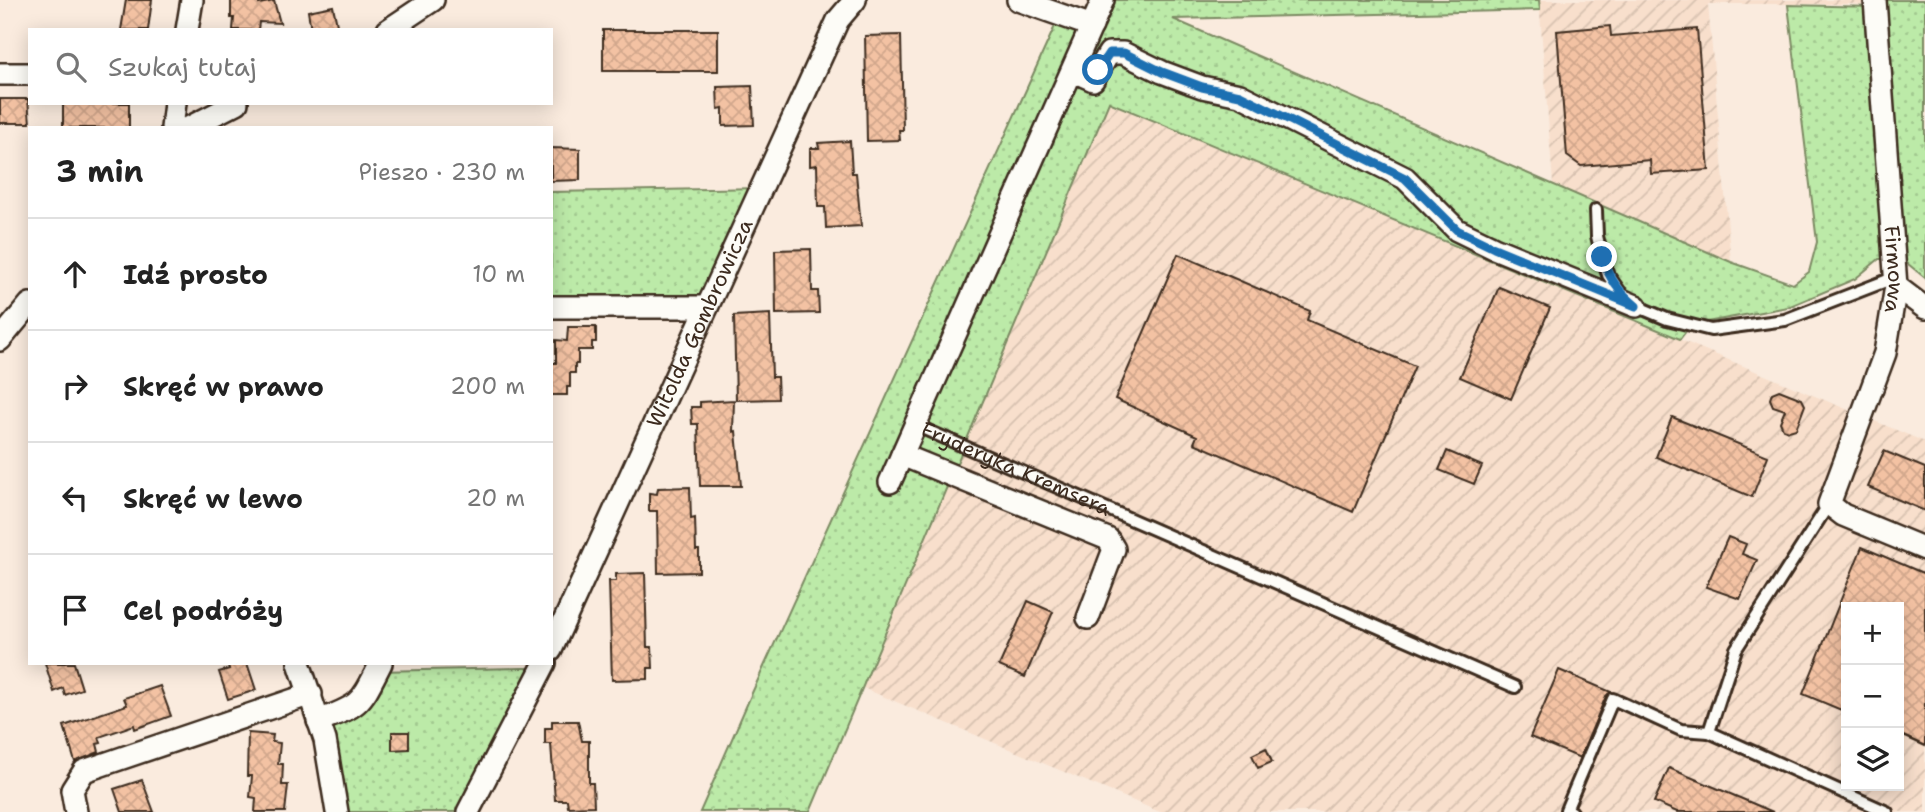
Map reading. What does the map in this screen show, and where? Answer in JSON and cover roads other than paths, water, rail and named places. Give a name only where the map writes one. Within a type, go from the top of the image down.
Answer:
[{"type":"street","points":[[187,28],[192,0]]},
{"type":"street","points":[[391,28],[433,0]]},
{"type":"street","name":"Witolda Gombrowicza","points":[[553,646],[838,20],[855,0]]},
{"type":"street","points":[[1018,0],[1092,26]]},
{"type":"street","name":"Fryderyka Kremsera","points":[[915,425],[1104,0]]},
{"type":"street","name":"Firmowa","points":[[1829,504],[1885,353],[1896,281],[1875,0]]},
{"type":"street","points":[[1073,71],[1093,80],[1109,53],[1124,53],[1162,72],[1202,87],[1240,95],[1405,178],[1457,230],[1494,248],[1636,306]]},
{"type":"street","points":[[0,74],[28,74]]},
{"type":"street","points":[[172,126],[175,105]]},
{"type":"street","points":[[192,126],[233,105]]},
{"type":"street","points":[[1896,281],[1925,308]]},
{"type":"street","points":[[0,340],[28,306]]},
{"type":"street","points":[[553,307],[707,307]]},
{"type":"street","points":[[890,482],[915,425]]},
{"type":"street","points":[[902,455],[1108,539],[1114,549],[1087,618]]},
{"type":"street","points":[[1829,504],[1843,515],[1925,549]]},
{"type":"street","points":[[300,665],[325,740],[337,812]]},
{"type":"street","points":[[318,721],[350,709],[362,699],[380,665]]},
{"type":"street","points":[[468,812],[544,665]]},
{"type":"street","points":[[76,812],[72,790],[84,771],[311,694]]},
{"type":"lane","points":[[1596,210],[1597,236],[1608,275],[1620,292],[1636,306],[1667,319],[1711,330],[1785,320],[1896,281]]},
{"type":"lane","name":"Fryderyka Kremsera","points":[[915,425],[1515,687]]},
{"type":"lane","points":[[1709,732],[1736,649],[1829,504]]},
{"type":"lane","points":[[1572,812],[1566,810],[1613,699],[1681,730],[1709,732],[1887,812]]}]
